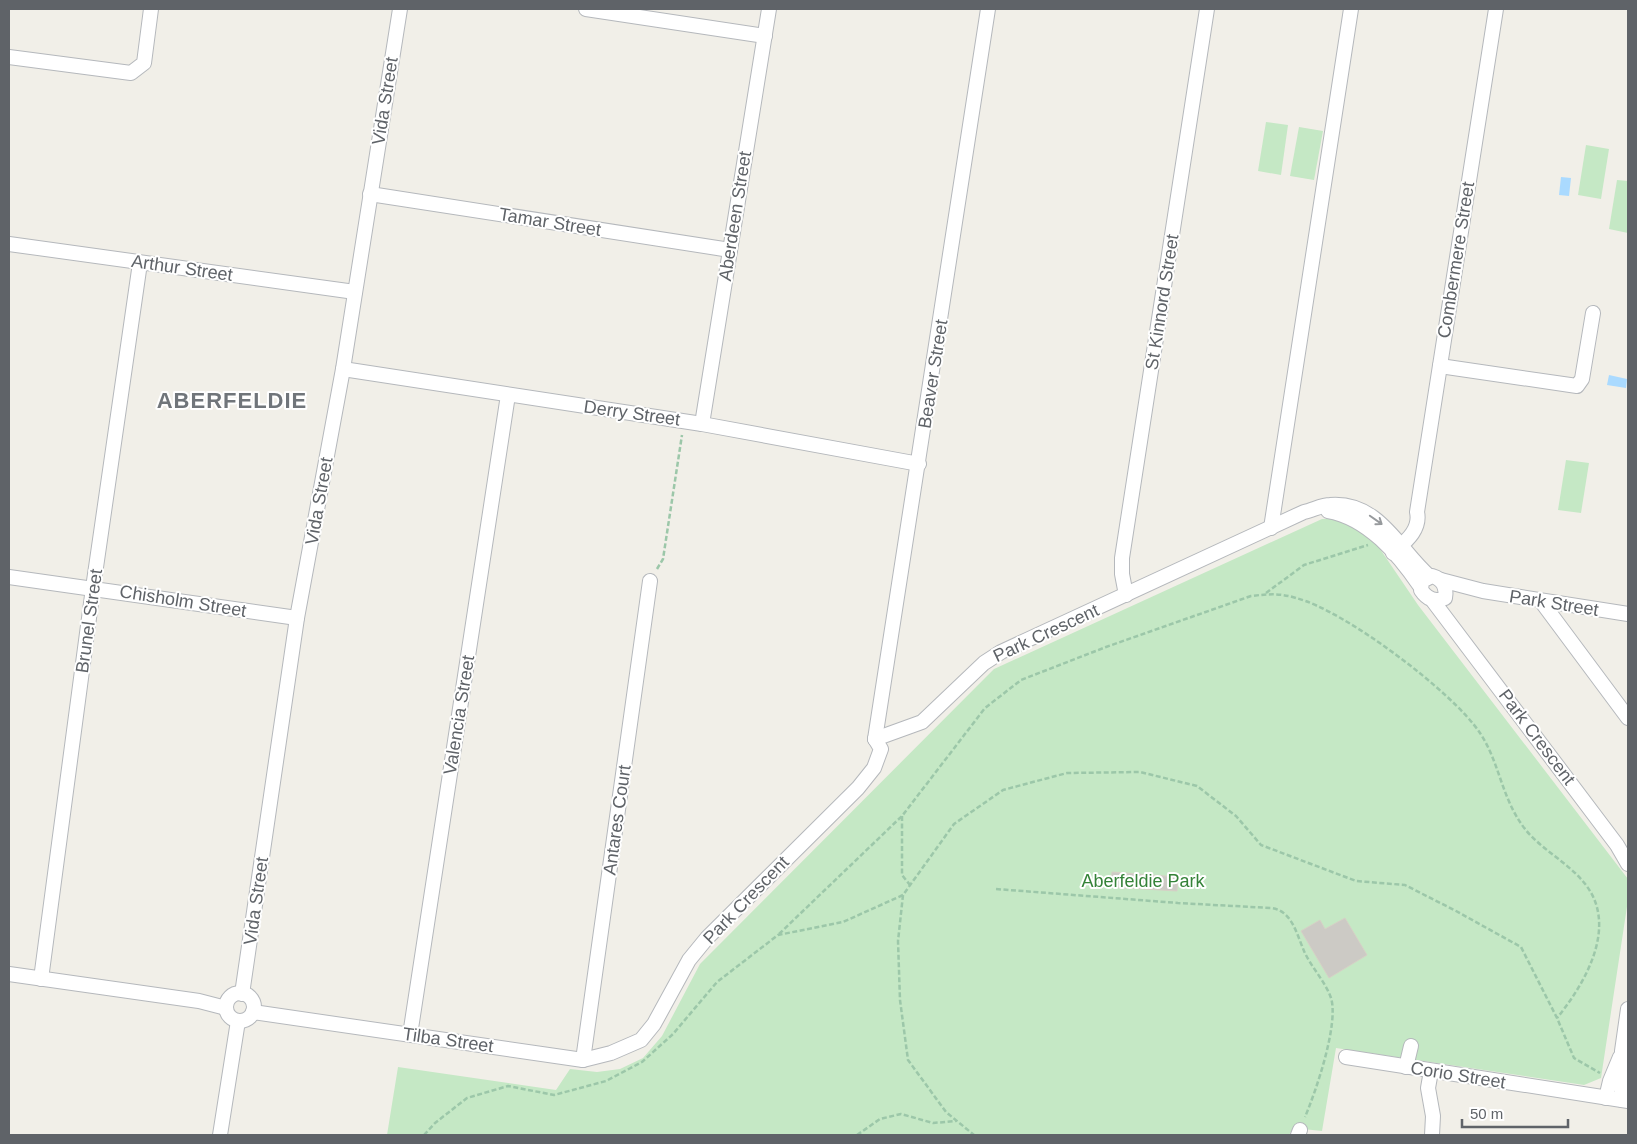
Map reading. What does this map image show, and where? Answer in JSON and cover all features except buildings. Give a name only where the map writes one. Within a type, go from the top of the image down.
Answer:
[{"type":"street","points":[[9,57],[130,72],[144,63],[152,9]]},
{"type":"street","name":"Vida Street","points":[[242,994],[297,618],[343,369],[400,9]]},
{"type":"street","points":[[586,9],[765,36]]},
{"type":"street","name":"Aberdeen Street","points":[[702,424],[769,9]]},
{"type":"street","name":"Beaver Street","points":[[875,739],[988,9]]},
{"type":"street","name":"St Kinnord Street","points":[[1126,595],[1122,574],[1122,558],[1207,9]]},
{"type":"street","points":[[1271,528],[1351,9]]},
{"type":"street","name":"Combermere Street","points":[[1390,543],[1416,528],[1418,518],[1417,512],[1496,9]]},
{"type":"street","name":"Tamar Street","points":[[370,194],[730,250]]},
{"type":"street","name":"Arthur Street","points":[[9,244],[355,292]]},
{"type":"street","name":"Brunel Street","points":[[41,979],[93,588],[140,263]]},
{"type":"street","points":[[1440,366],[1578,386],[1582,379],[1593,312]]},
{"type":"street","name":"Derry Street","points":[[343,369],[684,421],[919,464]]},
{"type":"street","name":"Valencia Street","points":[[410,1035],[508,395]]},
{"type":"street","name":"Park Crescent","points":[[641,1040],[654,1024],[689,960],[707,938],[858,788],[874,768],[881,749],[875,739],[922,722],[984,663],[1001,652],[1271,528],[1328,505],[1353,507],[1374,518],[1390,543],[1416,564],[1430,581],[1425,596],[1441,598],[1457,630],[1622,849],[1628,864]]},
{"type":"street","name":"Chisholm Street","points":[[9,577],[297,618]]},
{"type":"street","name":"Antares Court","points":[[584,1060],[650,581]]},
{"type":"street","points":[[1430,581],[1445,586],[1441,598]]},
{"type":"street","name":"Park Street","points":[[1430,581],[1483,592],[1627,614]]},
{"type":"street","name":"Park Street","points":[[1441,598],[1483,592]]},
{"type":"street","points":[[1541,601],[1628,718]]},
{"type":"street","points":[[9,974],[199,1001],[226,1008],[230,1016],[238,1020],[247,1019],[253,1012],[254,1007],[250,998],[242,994],[233,996],[226,1008]]},
{"type":"street","points":[[1625,1100],[1622,1051],[1628,1009]]},
{"type":"street","name":"Tilba Street","points":[[253,1012],[584,1060],[611,1053],[641,1040]]},
{"type":"street","points":[[220,1135],[238,1020]]},
{"type":"street","points":[[1406,1067],[1411,1046]]},
{"type":"street","points":[[1606,1098],[1610,1081],[1622,1051]]},
{"type":"street","name":"Corio Street","points":[[1346,1057],[1625,1100]]},
{"type":"street","points":[[1431,1071],[1428,1088],[1433,1116],[1432,1135]]},
{"type":"path","points":[[650,581],[663,559],[684,421]]},
{"type":"path","points":[[1264,594],[1304,565],[1372,544],[1390,543]]},
{"type":"path","points":[[424,1135],[435,1123],[467,1098],[508,1086],[554,1094],[606,1081],[642,1062],[673,1034],[717,982],[778,935],[902,816],[985,708],[1021,680],[1124,641],[1252,596],[1264,594],[1274,593],[1298,598],[1321,607],[1366,634],[1427,680],[1479,731],[1488,745],[1506,801],[1526,830],[1589,888],[1599,914],[1595,949],[1587,973],[1576,994],[1557,1018]]},
{"type":"path","points":[[974,1135],[946,1112],[908,1060],[900,1000],[898,941],[903,895],[954,824],[1004,790],[1067,772],[1140,772],[1197,786],[1236,816],[1261,845],[1356,881],[1404,885],[1521,947],[1557,1018],[1574,1058],[1601,1073],[1600,1080],[1610,1081]]},
{"type":"path","points":[[902,816],[902,875],[910,885]]},
{"type":"path","points":[[996,889],[1271,908],[1282,911],[1296,929],[1304,952],[1330,995],[1333,1006],[1324,1059],[1312,1100],[1299,1133]]},
{"type":"path","points":[[778,935],[843,922],[903,895]]},
{"type":"path","points":[[857,1135],[880,1119],[902,1114],[933,1123],[956,1121]]},
{"type":"green space","points":[[1266,122],[1288,125],[1281,175],[1258,171]]},
{"type":"green space","points":[[1299,127],[1323,131],[1314,180],[1290,176]]},
{"type":"green space","points":[[1586,145],[1609,149],[1601,199],[1578,195]]},
{"type":"green space","points":[[1617,180],[1628,181],[1628,233],[1609,229]]},
{"type":"green space","points":[[1566,460],[1589,463],[1581,513],[1558,510]]},
{"type":"green space","name":"Aberfeldie Park","points":[[1322,519],[1338,519],[1364,530],[1378,546],[1418,605],[1628,879],[1628,900],[1601,1078],[1584,1085],[1336,1048],[1322,1131],[1293,1128],[1289,1135],[387,1135],[398,1067],[556,1090],[570,1069],[597,1072],[620,1069],[643,1058],[662,1036],[700,964],[994,669]]},
{"type":"water","points":[[1561,177],[1571,178],[1569,196],[1559,195]]},
{"type":"water","points":[[1609,375],[1627,379],[1626,388],[1607,385]]},
{"type":"district","name":"ABERFELDIE","points":[[232,400]]}]
